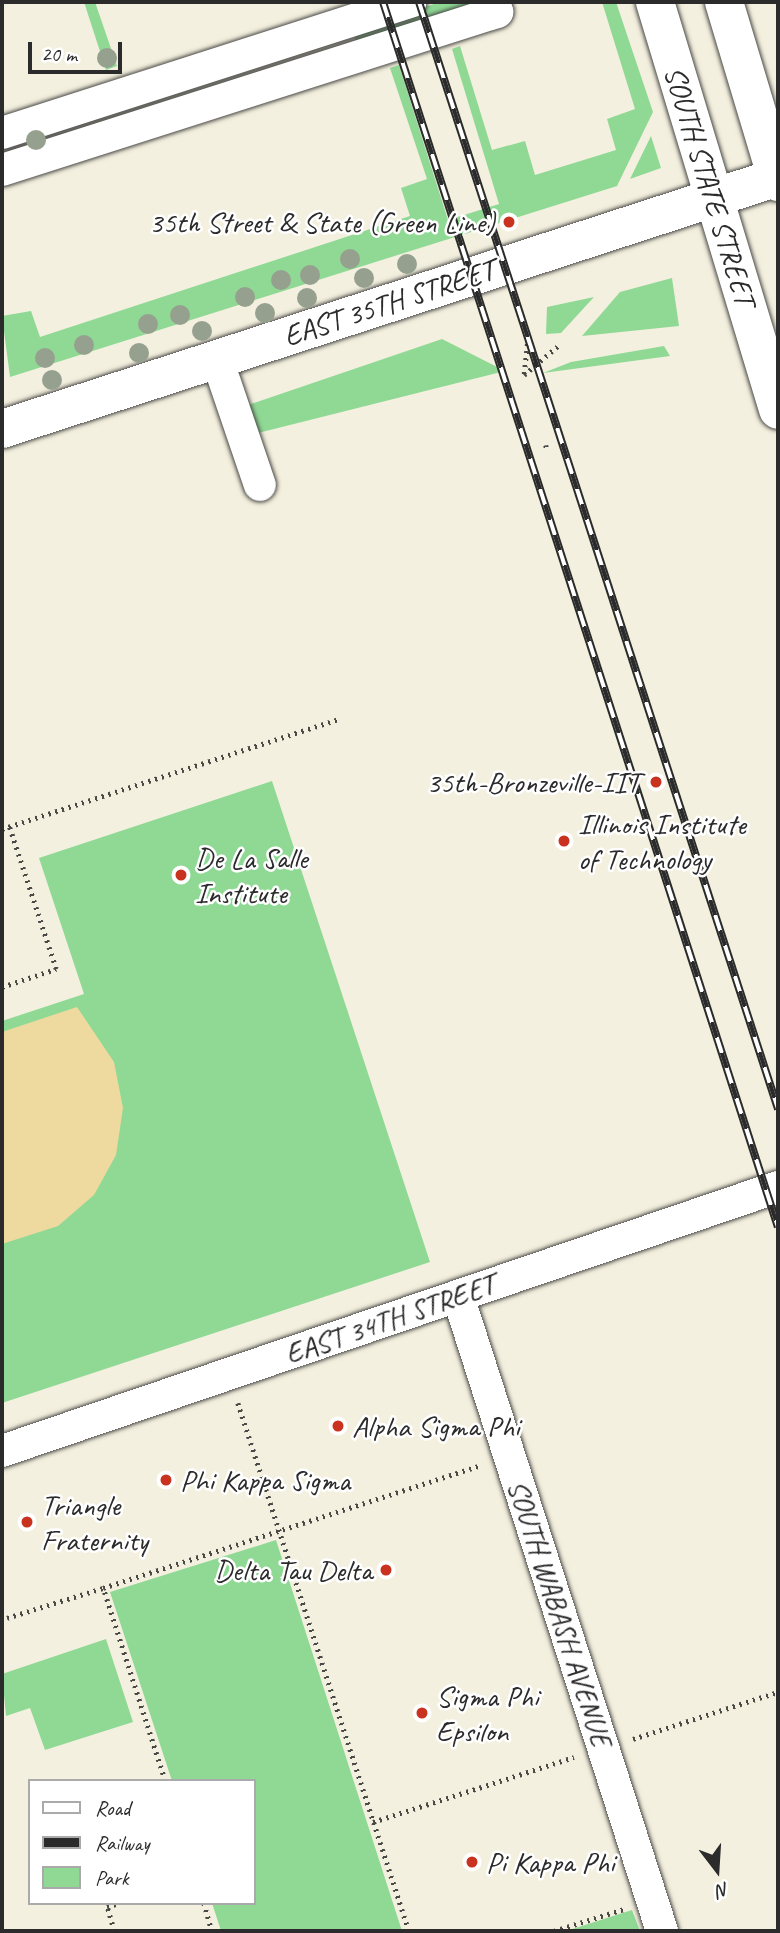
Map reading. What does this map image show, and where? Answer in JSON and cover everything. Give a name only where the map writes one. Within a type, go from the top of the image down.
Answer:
[{"type":"main road","name":"SOUTH STATE STREET","points":[[655,2],[712,199],[778,410]]},
{"type":"main road","points":[[724,2],[778,179]]},
{"type":"main road","name":"EAST 35TH STREET","points":[[3,425],[778,179]]},
{"type":"lane","points":[[2,133],[411,2]]},
{"type":"lane","points":[[2,170],[497,12],[494,2]]},
{"type":"lane","points":[[217,359],[260,485]]},
{"type":"lane","name":"EAST 34TH STREET","points":[[2,1451],[778,1187]]},
{"type":"lane","name":"SOUTH WABASH AVENUE","points":[[458,1296],[662,1931]]},
{"type":"path","points":[[527,343],[524,375],[558,346]]},
{"type":"path","points":[[2,829],[338,719]]},
{"type":"path","points":[[2,987],[57,970],[9,826]]},
{"type":"path","points":[[228,1374],[409,1931]]},
{"type":"path","points":[[7,1618],[280,1533],[510,1456]]},
{"type":"path","points":[[103,1588],[164,1779]]},
{"type":"path","points":[[554,1931],[652,1900]]},
{"type":"path","points":[[106,1905],[114,1931]]},
{"type":"path","points":[[205,1905],[212,1931]]},
{"type":"green space","points":[[84,2],[95,2],[117,66],[106,70]]},
{"type":"green space","points":[[440,2],[477,4],[355,42],[355,30]]},
{"type":"green space","points":[[602,2],[616,2],[653,112],[617,186],[10,377],[2,316],[31,311],[40,337],[410,216],[401,188],[427,179],[390,68],[399,65],[448,220],[499,204],[452,49],[460,46],[492,150],[525,141],[535,175],[616,150],[607,119],[635,109]]},
{"type":"green space","points":[[651,136],[661,168],[630,179]]},
{"type":"green space","points":[[672,278],[679,326],[582,336],[620,292]]},
{"type":"green space","points":[[594,297],[561,333],[546,334],[547,307]]},
{"type":"green space","points":[[442,339],[505,371],[254,434],[245,406]]},
{"type":"green space","points":[[664,346],[670,356],[543,373],[571,362]]},
{"type":"green space","points":[[272,781],[430,1262],[2,1403],[2,1021],[84,994],[39,858]]},
{"type":"green space","points":[[276,1540],[402,1931],[221,1931],[213,1905],[256,1905],[256,1779],[171,1779],[110,1592]]},
{"type":"green space","points":[[106,1639],[133,1722],[45,1750],[30,1708],[6,1716],[2,1674]]},
{"type":"green space","points":[[632,1910],[640,1931],[566,1931]]},
{"type":"sand","points":[[77,1007],[114,1062],[123,1108],[116,1155],[94,1195],[58,1226],[2,1244],[2,1032]]},
{"type":"railway","points":[[383,2],[778,1227]]},
{"type":"railway","points":[[419,2],[778,1109]]},
{"type":"place","name":"35th Street & State (Green Line)","points":[[509,222]]},
{"type":"place","name":"35th-Bronzeville-IIT","points":[[656,782]]},
{"type":"place","name":"Illinois Institute of Technology","points":[[564,841]]},
{"type":"place","name":"De La Salle Institute","points":[[181,875]]},
{"type":"place","name":"Alpha Sigma Phi","points":[[338,1426]]},
{"type":"place","name":"Phi Kappa Sigma","points":[[166,1480]]},
{"type":"place","name":"Triangle Fraternity","points":[[27,1522]]},
{"type":"place","name":"Delta Tau Delta","points":[[386,1570]]},
{"type":"place","name":"Sigma Phi Epsilon","points":[[422,1713]]},
{"type":"place","name":"Pi Kappa Phi","points":[[472,1862]]}]
